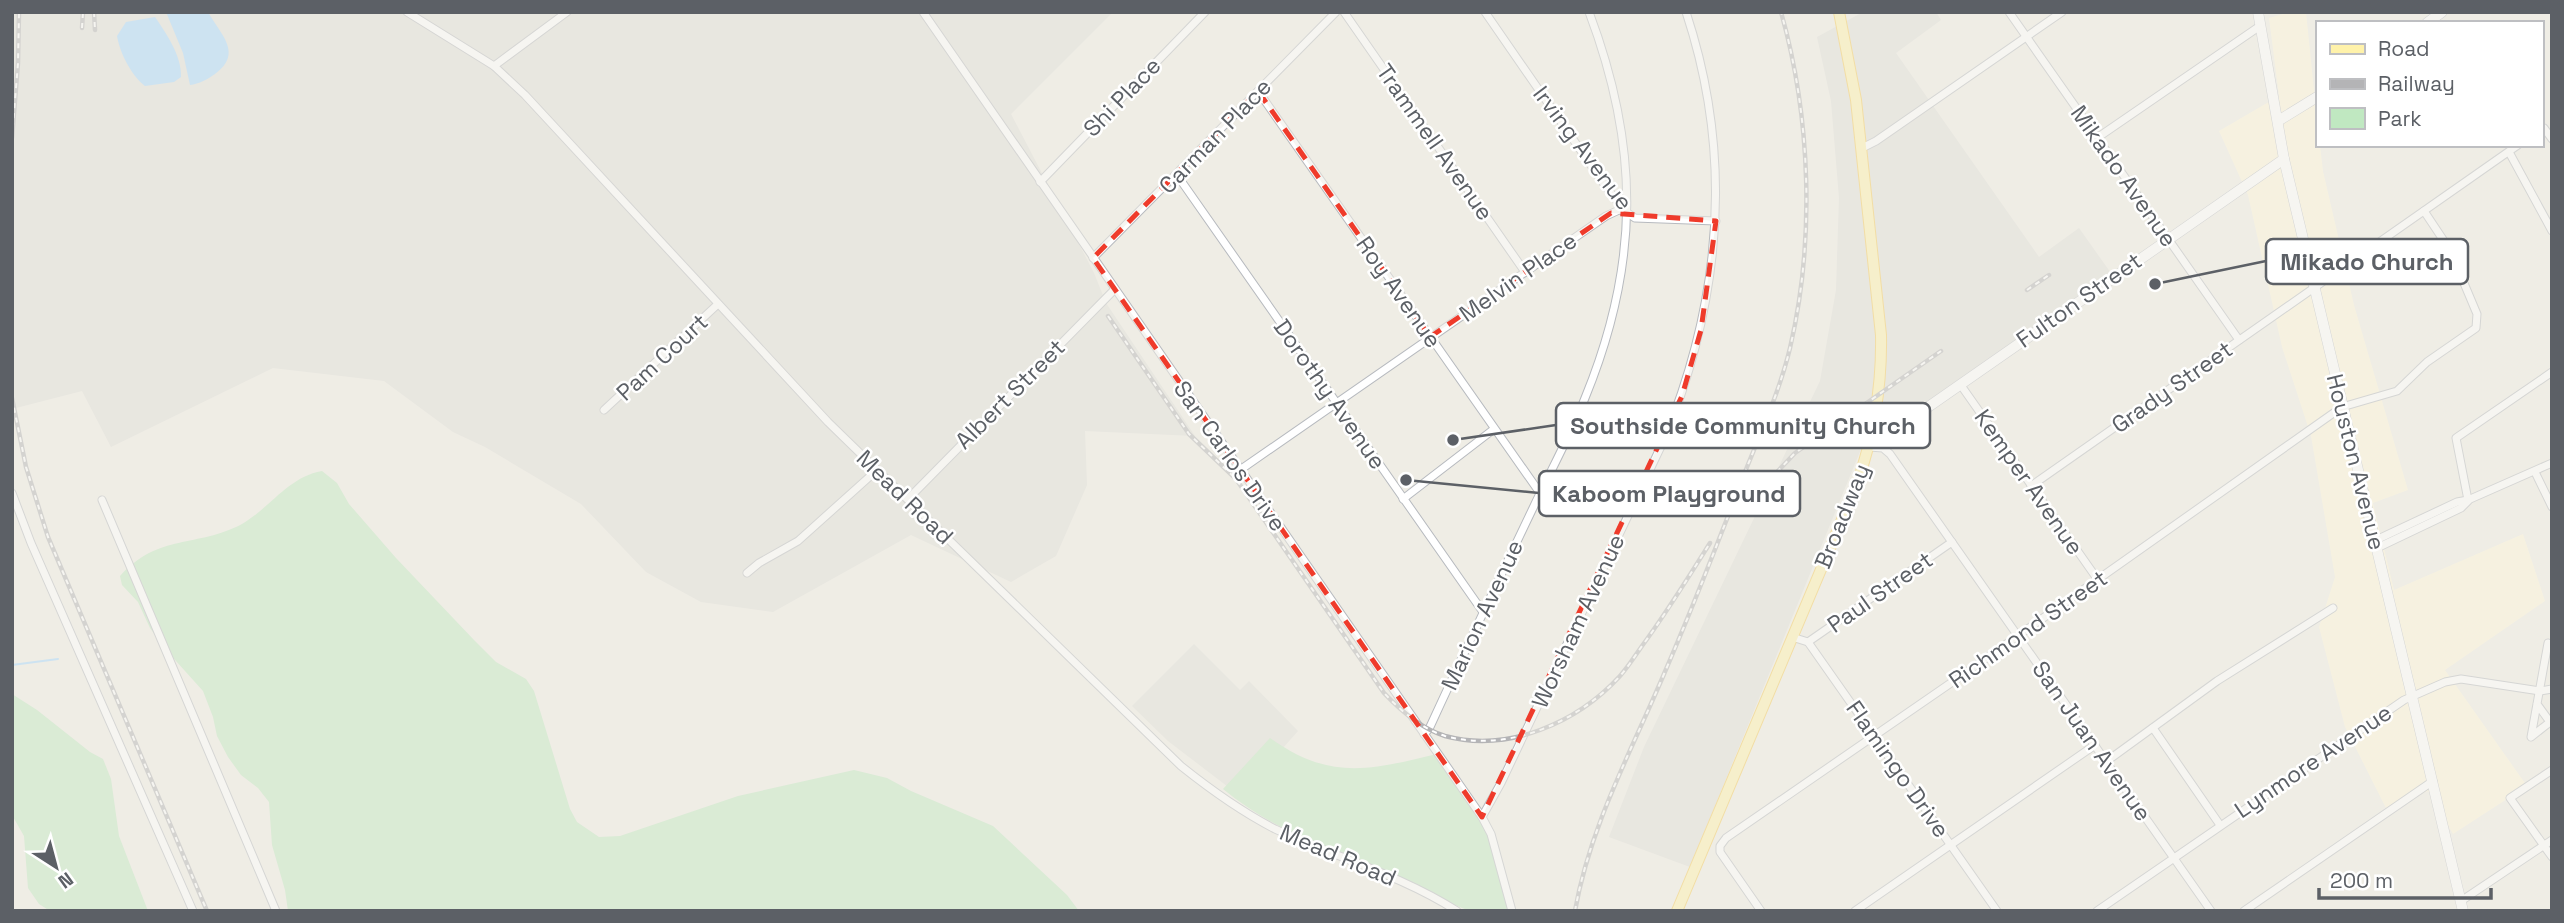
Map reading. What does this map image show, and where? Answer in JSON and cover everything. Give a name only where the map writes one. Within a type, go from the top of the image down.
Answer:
[{"type":"main road","name":"Broadway","points":[[1677,911],[1857,484],[1874,429],[1881,373],[1881,335],[1862,148],[1842,13]]},
{"type":"street","name":"Mead Road","points":[[407,12],[494,66],[559,130],[798,391],[1167,754],[1205,785],[1273,828],[1421,890],[1457,911]]},
{"type":"street","points":[[494,66],[567,12]]},
{"type":"street","name":"San Carlos Drive","points":[[923,12],[1482,817],[1491,834],[1511,911]]},
{"type":"street","name":"Shi Place","points":[[1040,182],[1205,12]]},
{"type":"street","name":"Carman Place","points":[[1093,258],[1336,12]]},
{"type":"street","name":"Trammell Avenue","points":[[1344,12],[1525,272]]},
{"type":"street","name":"Irving Avenue","points":[[1485,12],[1626,212],[1635,218],[1716,221]]},
{"type":"street","name":"Marion Avenue","points":[[1424,734],[1429,729],[1586,397],[1604,345],[1621,278],[1627,180],[1624,136],[1608,65],[1589,12]]},
{"type":"street","name":"Worsham Avenue","points":[[1482,817],[1507,771],[1664,440],[1682,396],[1701,330],[1714,254],[1714,159],[1709,107],[1686,12]]},
{"type":"street","name":"Mikado Avenue","points":[[2009,12],[2239,340]]},
{"type":"street","points":[[1862,148],[2062,12]]},
{"type":"street","name":"Houston Avenue","points":[[2258,12],[2284,159],[2313,288],[2377,544],[2462,906]]},
{"type":"street","points":[[2097,138],[2260,26]]},
{"type":"street","name":"Roy Avenue","points":[[1258,91],[1540,493]]},
{"type":"street","points":[[2278,121],[2316,98]]},
{"type":"street","name":"Grady Street","points":[[2031,486],[2515,147]]},
{"type":"street","points":[[2509,152],[2552,231]]},
{"type":"street","name":"Fulton Street","points":[[1874,429],[1891,432],[2284,159]]},
{"type":"street","name":"Dorothy Avenue","points":[[1177,175],[1483,612]]},
{"type":"street","name":"Melvin Place","points":[[1240,470],[1606,216],[1619,210],[1626,212]]},
{"type":"street","name":"Richmond Street","points":[[1726,838],[2342,407],[2400,389],[2427,362],[2473,331],[2478,325],[2477,314],[2450,250],[2424,211]]},
{"type":"street","name":"Albert Street","points":[[908,499],[1114,290]]},
{"type":"street","name":"Pam Court","points":[[604,410],[719,304]]},
{"type":"street","points":[[2468,500],[2456,438],[2552,372]]},
{"type":"street","name":"Kemper Avenue","points":[[1960,384],[2098,580]]},
{"type":"street","points":[[1403,499],[1494,429]]},
{"type":"street","name":"San Juan Avenue","points":[[1869,447],[1886,450],[2211,911]]},
{"type":"street","points":[[2377,544],[2457,502],[2468,500],[2552,463]]},
{"type":"street","points":[[747,573],[798,541],[877,470]]},
{"type":"street","points":[[2535,472],[2552,507]]},
{"type":"street","points":[[12,494],[193,911]]},
{"type":"street","points":[[102,500],[276,911]]},
{"type":"street","name":"Paul Street","points":[[1808,642],[1952,542]]},
{"type":"street","points":[[2107,761],[2241,665],[2333,608]]},
{"type":"street","points":[[1792,637],[1808,642]]},
{"type":"street","name":"Flamingo Drive","points":[[1808,642],[1997,911]]},
{"type":"street","points":[[2537,704],[2548,643],[2552,649]]},
{"type":"street","name":"Lynmore Avenue","points":[[2097,911],[2394,705],[2445,682],[2461,679],[2540,691],[2552,689]]},
{"type":"street","points":[[2153,728],[2220,825]]},
{"type":"street","points":[[1855,911],[2095,745]]},
{"type":"street","points":[[2552,770],[2510,798],[2552,858]]},
{"type":"street","points":[[2244,911],[2433,781]]},
{"type":"street","points":[[1711,829],[1726,838],[1720,845],[1720,852],[1761,911]]},
{"type":"street","points":[[2462,906],[2552,840]]},
{"type":"highlighted area","points":[[1258,91],[1430,337],[1611,213],[1716,221],[1701,330],[1682,396],[1482,817],[1093,258]]},
{"type":"shaded area","points":[[12,12],[1113,12],[1011,114],[1094,273],[1106,303],[1195,436],[1085,431],[1087,485],[1056,556],[1011,582],[911,535],[773,612],[701,602],[646,572],[581,504],[485,447],[453,432],[384,381],[273,368],[111,447],[82,391],[12,409]]},
{"type":"shaded area","points":[[1863,12],[1936,12],[1941,20],[1896,53],[2039,257],[2079,228],[2113,276],[1861,449],[1690,867],[1609,837],[1644,747],[1820,381],[1836,290],[1839,198],[1831,101],[1817,37]]},
{"type":"shaded area","points":[[2290,12],[2306,12],[2316,109],[2316,147],[2320,147],[2323,171],[2354,305],[2408,490],[2373,503],[2394,590],[2523,534],[2545,601],[2445,670],[2527,786],[2453,834],[2428,791],[2386,808],[2345,727],[2319,627],[2335,577],[2311,436],[2282,347],[2248,195],[2219,131],[2279,96],[2269,18]]},
{"type":"shaded area","points":[[1194,644],[1240,690],[1249,681],[1298,731],[1240,796],[1168,741],[1132,706]]},
{"type":"green space","points":[[322,471],[337,483],[349,504],[396,558],[474,640],[496,662],[526,679],[534,691],[570,809],[577,822],[599,837],[620,836],[738,796],[854,770],[887,778],[993,826],[1067,895],[1079,911],[288,911],[272,845],[269,802],[258,788],[241,775],[228,757],[217,736],[203,691],[150,628],[138,602],[122,585],[120,576],[149,553],[242,524],[289,486],[310,474]]},
{"type":"green space","points":[[12,694],[103,759],[111,779],[119,836],[148,911],[50,911],[39,904],[28,888],[24,836],[12,815]]},
{"type":"green space","points":[[1270,738],[1312,761],[1351,768],[1391,764],[1437,754],[1483,819],[1511,911],[1473,911],[1461,908],[1425,889],[1294,834],[1223,789]]},
{"type":"water","points":[[166,12],[208,12],[227,43],[228,59],[224,66],[215,74],[190,85],[183,53]]},
{"type":"water","points":[[155,17],[176,53],[181,77],[174,82],[145,86],[127,63],[117,36],[126,22]]},
{"type":"waterway","points":[[12,665],[58,659]]},
{"type":"railway","points":[[12,138],[19,12]]},
{"type":"railway","points":[[82,28],[83,12]]},
{"type":"railway","points":[[94,12],[95,30]]},
{"type":"railway","points":[[1575,911],[1601,819],[1706,573],[1770,411],[1790,348],[1803,265],[1806,180],[1799,94],[1781,12]]},
{"type":"railway","points":[[2027,290],[2049,275]]},
{"type":"railway","points":[[1108,316],[1189,434],[1236,479],[1384,693],[1412,719],[1436,733],[1469,740],[1517,737],[1540,730],[1583,708],[1603,693],[1626,669],[1710,543]]},
{"type":"railway","points":[[1760,497],[1795,453],[1941,351]]},
{"type":"railway","points":[[12,398],[26,467],[48,537],[207,911]]},
{"type":"place","name":"Mikado Church","points":[[2155,284]]},
{"type":"place","name":"Southside Community Church","points":[[1453,440]]},
{"type":"place","name":"Kaboom Playground","points":[[1406,480]]}]
